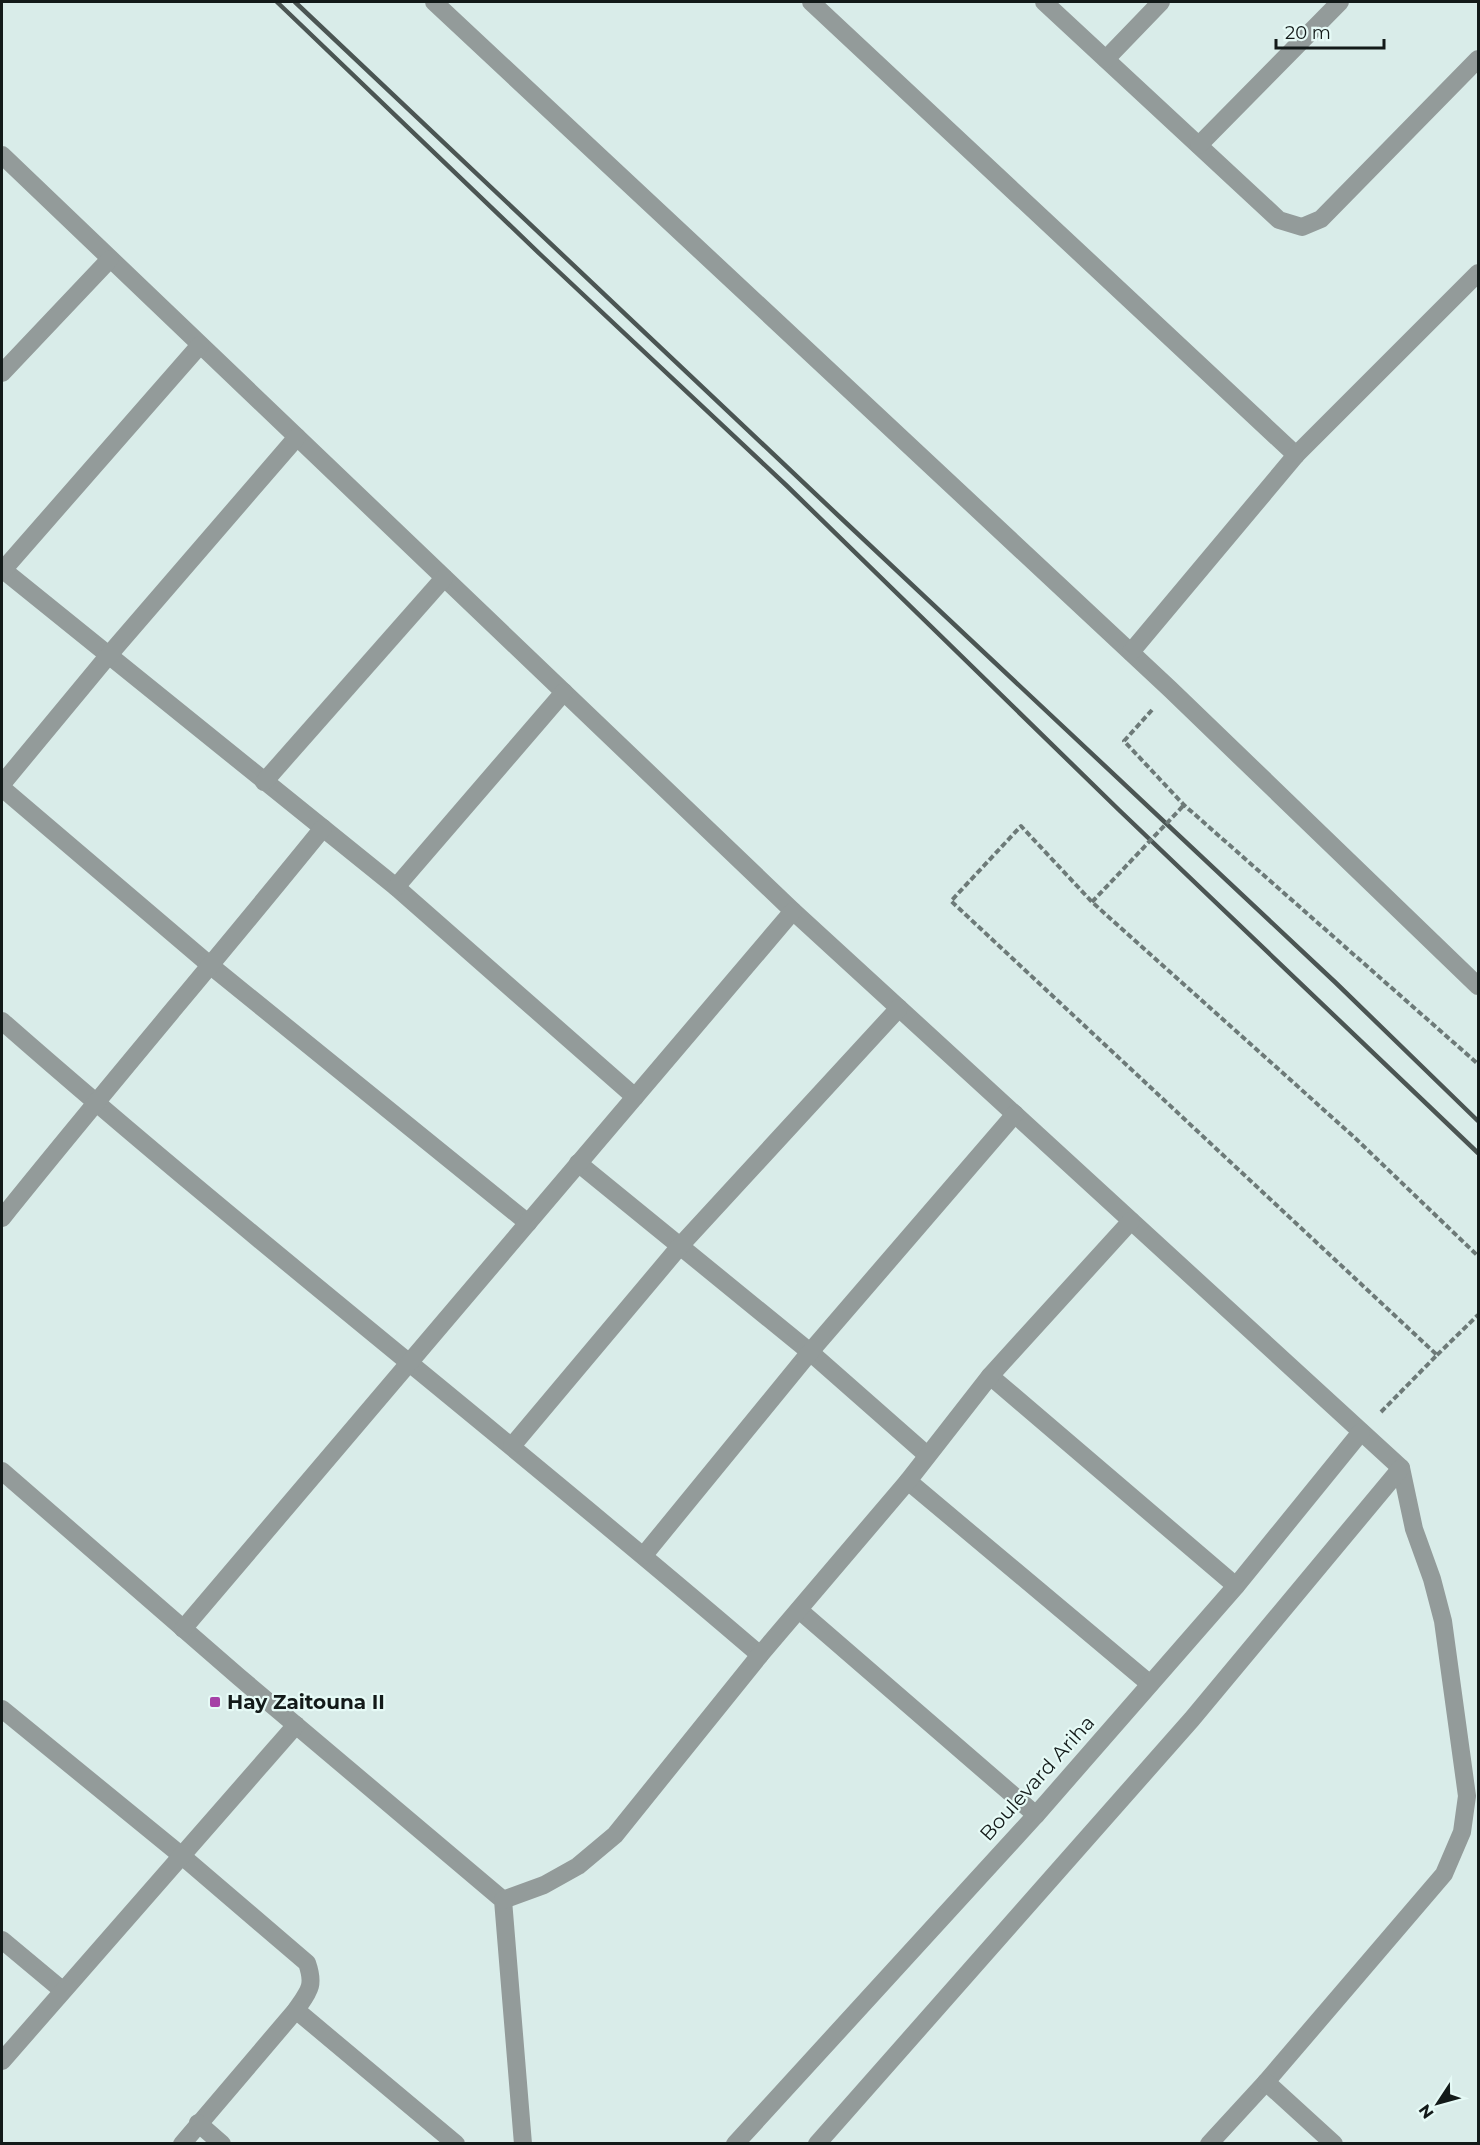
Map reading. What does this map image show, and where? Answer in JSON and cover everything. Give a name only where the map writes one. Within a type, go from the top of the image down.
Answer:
[{"type":"street","points":[[434,2],[1131,652],[1479,986]]},
{"type":"street","points":[[811,2],[1296,454]]},
{"type":"street","points":[[1044,2],[1279,220],[1302,227],[1321,219],[1479,59]]},
{"type":"street","points":[[1106,59],[1161,2]]},
{"type":"street","points":[[1199,145],[1340,2]]},
{"type":"street","points":[[2,155],[793,910],[1401,1468],[1414,1529],[1432,1579],[1443,1621],[1467,1796],[1462,1832],[1444,1874],[1266,2082],[1209,2144]]},
{"type":"street","points":[[2,373],[110,259]]},
{"type":"street","points":[[1131,652],[1296,454],[1479,273]]},
{"type":"street","points":[[200,345],[2,569],[396,887],[634,1096]]},
{"type":"street","points":[[297,437],[108,656],[2,786],[211,966],[528,1223]]},
{"type":"street","points":[[264,782],[444,578]]},
{"type":"street","points":[[396,887],[564,692]]},
{"type":"street","points":[[2,1218],[94,1102],[211,966],[323,828]]},
{"type":"street","points":[[183,1629],[793,910]]},
{"type":"street","points":[[512,1446],[680,1246],[899,1008]]},
{"type":"street","points":[[2,1021],[94,1102],[644,1555],[760,1655]]},
{"type":"street","points":[[644,1555],[810,1352],[1015,1114]]},
{"type":"street","points":[[578,1163],[810,1352],[927,1455]]},
{"type":"street","points":[[503,1900],[544,1886],[578,1866],[615,1835],[760,1655],[908,1481],[990,1376],[1131,1221]]},
{"type":"street","points":[[990,1376],[1236,1586]]},
{"type":"street","name":"Boulevard Ariha","points":[[735,2144],[1036,1815],[1236,1586],[1361,1432]]},
{"type":"street","points":[[817,2144],[1192,1719],[1401,1468]]},
{"type":"street","points":[[2,1471],[183,1629],[503,1900],[523,2144]]},
{"type":"street","points":[[908,1481],[1150,1684]]},
{"type":"street","points":[[799,1610],[1036,1815]]},
{"type":"street","points":[[2,1708],[182,1856],[307,1963],[312,1977],[309,1991],[296,2010],[182,2144]]},
{"type":"street","points":[[2,2061],[296,1725]]},
{"type":"street","points":[[2,1940],[62,1990]]},
{"type":"street","points":[[296,2010],[456,2144]]},
{"type":"street","points":[[1266,2082],[1334,2144]]},
{"type":"street","points":[[198,2123],[222,2144]]},
{"type":"path","points":[[1170,689],[1125,741],[1184,805],[1479,1064]]},
{"type":"path","points":[[1092,902],[1184,805]]},
{"type":"path","points":[[1437,1355],[951,901],[1021,826],[1092,902],[1353,1136],[1479,1256]]},
{"type":"path","points":[[1361,1432],[1479,1315]]},
{"type":"railway","points":[[277,2],[542,256],[787,486],[1119,810],[1478,1153]]},
{"type":"railway","points":[[295,2],[1336,983],[1478,1121]]},
{"type":"place","name":"Hay Zaitouna II","points":[[215,1702]]}]
